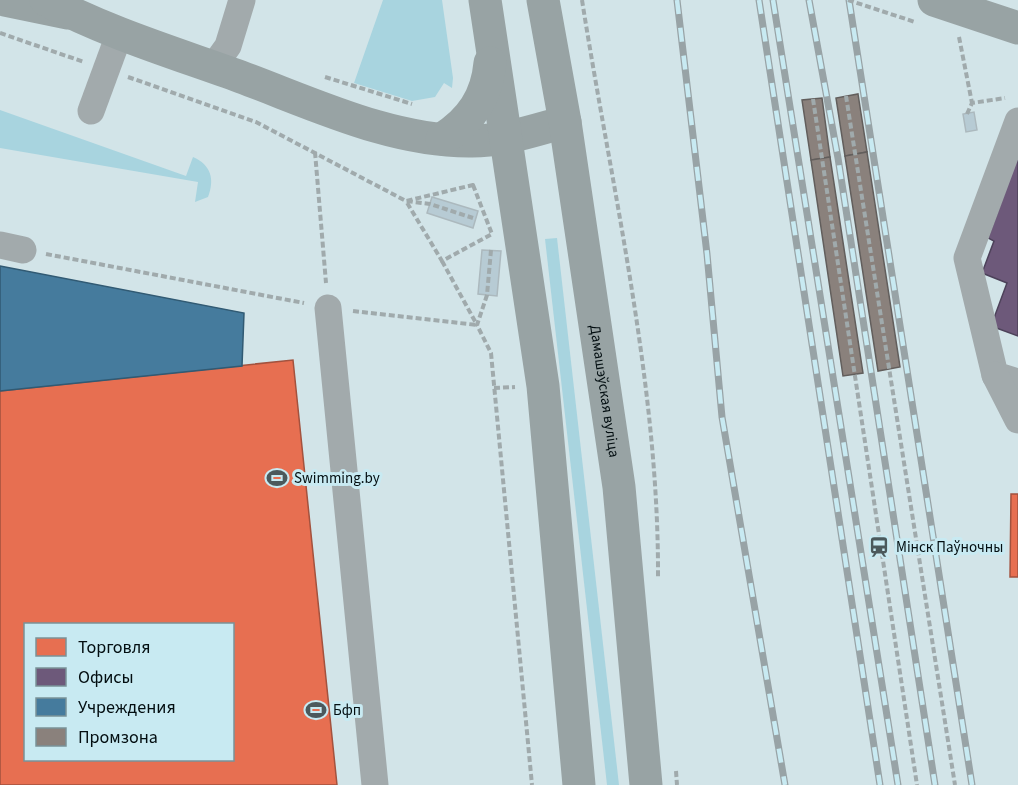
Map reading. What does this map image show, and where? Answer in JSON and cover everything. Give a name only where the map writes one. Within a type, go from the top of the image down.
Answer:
[{"type":"main road","points":[[6,0],[60,7],[119,35],[377,126],[442,139],[472,141],[506,138],[565,122]]},
{"type":"main road","points":[[485,0],[543,386],[579,785]]},
{"type":"main road","name":"Дамашэўская вуліца","points":[[543,0],[565,122],[619,487],[646,785]]},
{"type":"main road","points":[[934,0],[1018,28]]},
{"type":"main road","points":[[442,139],[456,130],[479,104],[489,71],[492,42]]},
{"type":"lane","points":[[213,67],[215,43],[228,0]]},
{"type":"lane","points":[[213,67],[228,46],[242,0]]},
{"type":"lane","points":[[91,111],[119,35]]},
{"type":"lane","points":[[1012,110],[967,258],[1018,420]]},
{"type":"lane","points":[[328,308],[375,785]]},
{"type":"path","points":[[582,0],[643,367],[658,544],[658,579]]},
{"type":"path","points":[[0,33],[256,122],[406,201],[430,204],[473,218]]},
{"type":"path","points":[[958,34],[972,104],[967,114]]},
{"type":"path","points":[[846,96],[955,785]]},
{"type":"path","points":[[813,99],[917,785]]},
{"type":"path","points":[[972,104],[1012,110]]},
{"type":"path","points":[[315,152],[328,308]]},
{"type":"path","points":[[406,201],[473,185],[492,234],[442,261]]},
{"type":"path","points":[[406,201],[442,261],[491,353],[532,785]]},
{"type":"path","points":[[11,247],[328,308],[477,325]]},
{"type":"path","points":[[477,325],[487,295],[491,250]]},
{"type":"path","points":[[675,762],[677,785]]},
{"type":"shaded area","points":[[383,0],[442,0],[453,78],[452,88],[444,83],[435,97],[412,101],[354,83]]},
{"type":"shaded area","points":[[0,110],[186,176],[193,157],[204,164],[210,173],[211,184],[208,197],[195,202],[198,182],[0,148]]},
{"type":"shaded area","points":[[557,238],[619,785],[607,785],[545,239]]},
{"type":"building: Торговля","points":[[293,360],[337,785],[0,785],[0,391]]},
{"type":"building: Торговля","points":[[1011,494],[1018,494],[1018,577],[1010,577]]},
{"type":"building: Офисы","points":[[1018,155],[1018,336],[991,326],[1007,283],[982,273],[994,241],[988,238]]},
{"type":"building: Учреждения","points":[[0,266],[244,313],[242,366],[0,391]]},
{"type":"building: Промзона","points":[[858,94],[867,152],[845,156],[836,98]]},
{"type":"building: Промзона","points":[[822,98],[830,157],[811,160],[802,100]]},
{"type":"building: Промзона","points":[[867,152],[900,367],[878,371],[845,156]]},
{"type":"building: Промзона","points":[[830,157],[863,373],[843,376],[811,160]]},
{"type":"building: Прочее","points":[[974,112],[977,130],[966,132],[963,114]]},
{"type":"building: Прочее","points":[[432,197],[478,211],[473,228],[427,213]]},
{"type":"building: Прочее","points":[[482,250],[501,251],[497,296],[478,294]]},
{"type":"railway","points":[[677,0],[707,254],[722,417],[785,785]]},
{"type":"railway","points":[[759,0],[880,785]]},
{"type":"railway","points":[[773,0],[898,785]]},
{"type":"railway","points":[[809,0],[838,158],[935,785]]},
{"type":"railway","points":[[849,0],[972,785]]},
{"type":"place","name":"Swimming.by","points":[[277,478]]},
{"type":"place","name":"Мінск Паўночны","points":[[879,547]]},
{"type":"place","name":"Бфп","points":[[316,710]]}]
